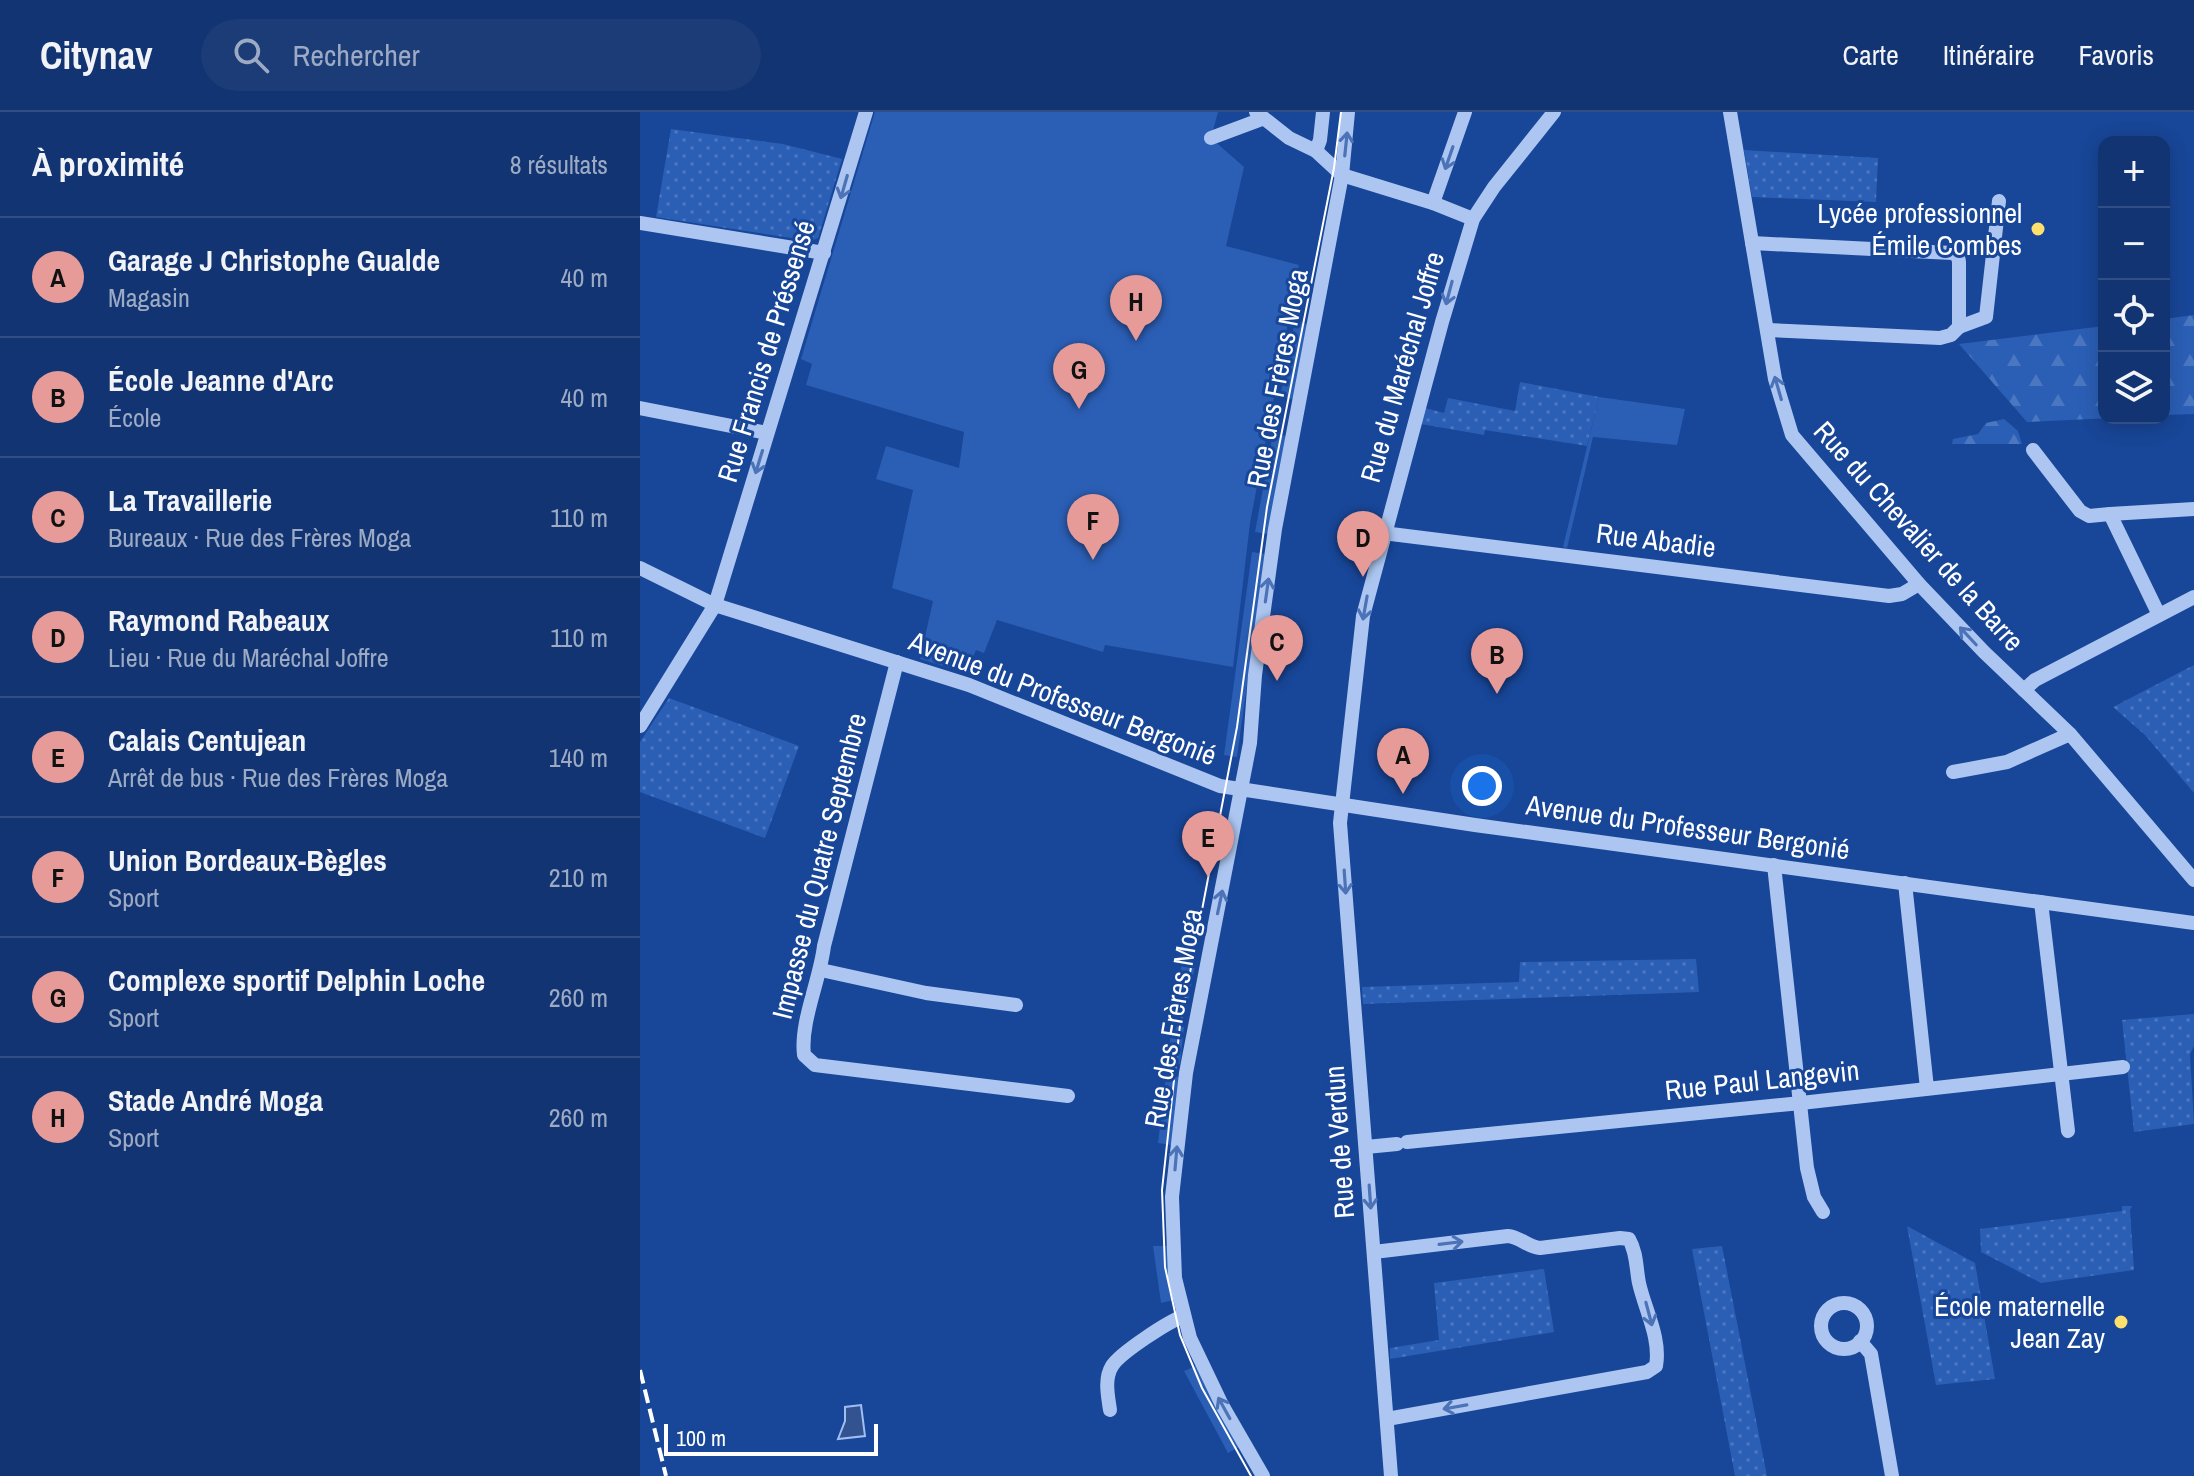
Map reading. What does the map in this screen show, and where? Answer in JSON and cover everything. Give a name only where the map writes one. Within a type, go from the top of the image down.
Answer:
[{"type":"street","name":"Rue Francis de Préssensé","points":[[640,726],[715,605],[866,112]]},
{"type":"street","points":[[1316,151],[1323,112]]},
{"type":"street","name":"Rue des Frères Moga","points":[[1263,1476],[1201,1362],[1184,1316],[1175,1278],[1171,1228],[1180,1114],[1250,743],[1255,675],[1275,529],[1342,175],[1348,112]]},
{"type":"street","points":[[1433,203],[1465,112]]},
{"type":"street","name":"Rue du Maréchal Joffre","points":[[1341,804],[1363,616],[1460,253],[1473,219],[1494,187],[1554,112]]},
{"type":"street","name":"Rue du Chevalier de la Barre","points":[[1730,112],[1775,379],[1792,435],[1919,584],[1984,652],[2070,734],[2194,880]]},
{"type":"street","points":[[1211,138],[1259,116],[1289,138],[1316,151],[1342,175],[1433,203],[1473,219]]},
{"type":"street","points":[[1767,330],[1940,338],[1986,317],[1999,201]]},
{"type":"street","points":[[640,223],[824,253]]},
{"type":"street","points":[[1752,243],[1952,253],[1958,256],[1959,327]]},
{"type":"street","points":[[640,408],[767,433]]},
{"type":"street","points":[[2033,450],[2080,511],[2089,516],[2194,509]]},
{"type":"street","points":[[2110,514],[2159,615]]},
{"type":"street","name":"Rue Abadie","points":[[1383,533],[1889,596],[1902,594],[1919,584]]},
{"type":"street","name":"Avenue du Professeur Bergonié","points":[[640,568],[715,605],[969,685],[1207,782],[1241,790],[2194,923]]},
{"type":"street","points":[[2024,690],[2035,680],[2194,597]]},
{"type":"street","name":"Impasse du Quatre Septembre","points":[[897,662],[824,946],[821,970],[802,1041],[804,1055],[815,1065],[1068,1096]]},
{"type":"street","points":[[1953,772],[2007,762],[2070,734]]},
{"type":"street","name":"Rue de Verdun","points":[[1341,804],[1391,1476]]},
{"type":"street","points":[[1774,865],[1807,1168],[1814,1197],[1823,1212]]},
{"type":"street","points":[[1905,883],[1927,1088]]},
{"type":"street","points":[[2041,902],[2068,1131]]},
{"type":"street","points":[[821,970],[926,993],[1016,1005]]},
{"type":"street","name":"Rue Paul Langevin","points":[[1366,1147],[2123,1067]]},
{"type":"street","points":[[1374,1252],[1508,1236],[1540,1248],[1629,1239],[1639,1285],[1650,1313],[1658,1357],[1656,1366],[1647,1372],[1387,1419]]},
{"type":"street","points":[[1110,1410],[1108,1377],[1113,1364],[1169,1321],[1184,1316]]},
{"type":"street","points":[[1860,1341],[1871,1354],[1892,1476]]},
{"type":"green space","points":[[875,112],[1218,112],[1211,138],[1244,167],[1226,246],[1299,265],[1250,523],[1233,667],[1105,645],[1103,652],[997,620],[984,653],[976,650],[966,673],[920,659],[933,601],[892,588],[913,490],[876,479],[886,446],[959,468],[964,432],[806,385],[812,364],[801,359]]},
{"type":"green space","points":[[671,129],[783,144],[842,159],[818,238],[811,241],[656,217]]},
{"type":"green space","points":[[1744,150],[1878,158],[1876,202],[1752,197]]},
{"type":"green space","points":[[2194,315],[2194,414],[2170,415],[2170,318]]},
{"type":"green space","points":[[1295,321],[1307,324],[1293,399],[1280,397]]},
{"type":"green space","points":[[2098,327],[2098,419],[2027,422],[1959,344]]},
{"type":"green space","points":[[1520,382],[1599,397],[1587,446],[1485,430],[1484,435],[1421,424],[1425,408],[1444,413],[1448,398],[1515,411]]},
{"type":"green space","points":[[1599,397],[1685,409],[1677,445],[1593,437],[1567,548],[1563,547]]},
{"type":"green space","points":[[2004,419],[2018,431],[2022,444],[1952,444],[1953,439],[1978,434],[1986,423]]},
{"type":"green space","points":[[1273,434],[1286,436],[1268,534],[1255,532]]},
{"type":"green space","points":[[1252,552],[1265,554],[1237,757],[1224,755]]},
{"type":"green space","points":[[2194,665],[2194,793],[2145,735],[2113,707]]},
{"type":"green space","points":[[669,698],[799,746],[765,838],[640,792],[640,742]]},
{"type":"green space","points":[[1696,959],[1699,992],[1363,1004],[1362,987],[1519,982],[1520,962]]},
{"type":"green space","points":[[1182,962],[1195,965],[1186,1014],[1173,1013]]},
{"type":"green space","points":[[2194,1014],[2194,1046],[2190,1054],[2194,1124],[2134,1132],[2122,1020]]},
{"type":"green space","points":[[1172,1026],[1184,1027],[1180,1064],[1167,1062]]},
{"type":"green space","points":[[1166,1076],[1179,1077],[1171,1145],[1158,1143]]},
{"type":"green space","points":[[2122,1206],[2132,1206],[2134,1270],[2041,1283],[1981,1252],[1980,1229],[2122,1211]]},
{"type":"green space","points":[[1907,1226],[1975,1263],[1995,1379],[1936,1385]]},
{"type":"green space","points":[[1153,1246],[1167,1246],[1174,1300],[1161,1303]]},
{"type":"green space","points":[[1722,1246],[1767,1476],[1735,1476],[1692,1249]]},
{"type":"green space","points":[[1544,1269],[1554,1332],[1390,1359],[1390,1348],[1439,1340],[1434,1283]]},
{"type":"green space","points":[[1196,1366],[1239,1447],[1228,1453],[1184,1371]]},
{"type":"shaded area","points":[[861,1405],[865,1436],[838,1439],[845,1421],[845,1407]]},
{"type":"tram line","points":[[1251,1476],[1202,1388],[1180,1335],[1165,1267],[1162,1190],[1180,1025],[1237,727],[1267,507],[1334,168],[1341,112]]},
{"type":"railway","points":[[640,1370],[666,1476]]},
{"type":"place","name":"Lycée professionnel Émile Combes","points":[[2038,229]]},
{"type":"place","name":"Stade André Moga","points":[[1136,341]]},
{"type":"place","name":"Complexe sportif Delphin Loche","points":[[1079,409]]},
{"type":"place","name":"Union Bordeaux-Bègles","points":[[1093,560]]},
{"type":"place","name":"Raymond Rabeaux","points":[[1363,577]]},
{"type":"place","name":"La Travaillerie","points":[[1277,681]]},
{"type":"place","name":"École Jeanne d'Arc","points":[[1497,694]]},
{"type":"place","name":"Garage J Christophe Gualde","points":[[1403,794]]},
{"type":"place","name":"Calais Centujean","points":[[1208,877]]},
{"type":"place","name":"École maternelle Jean Zay","points":[[2121,1322]]}]
